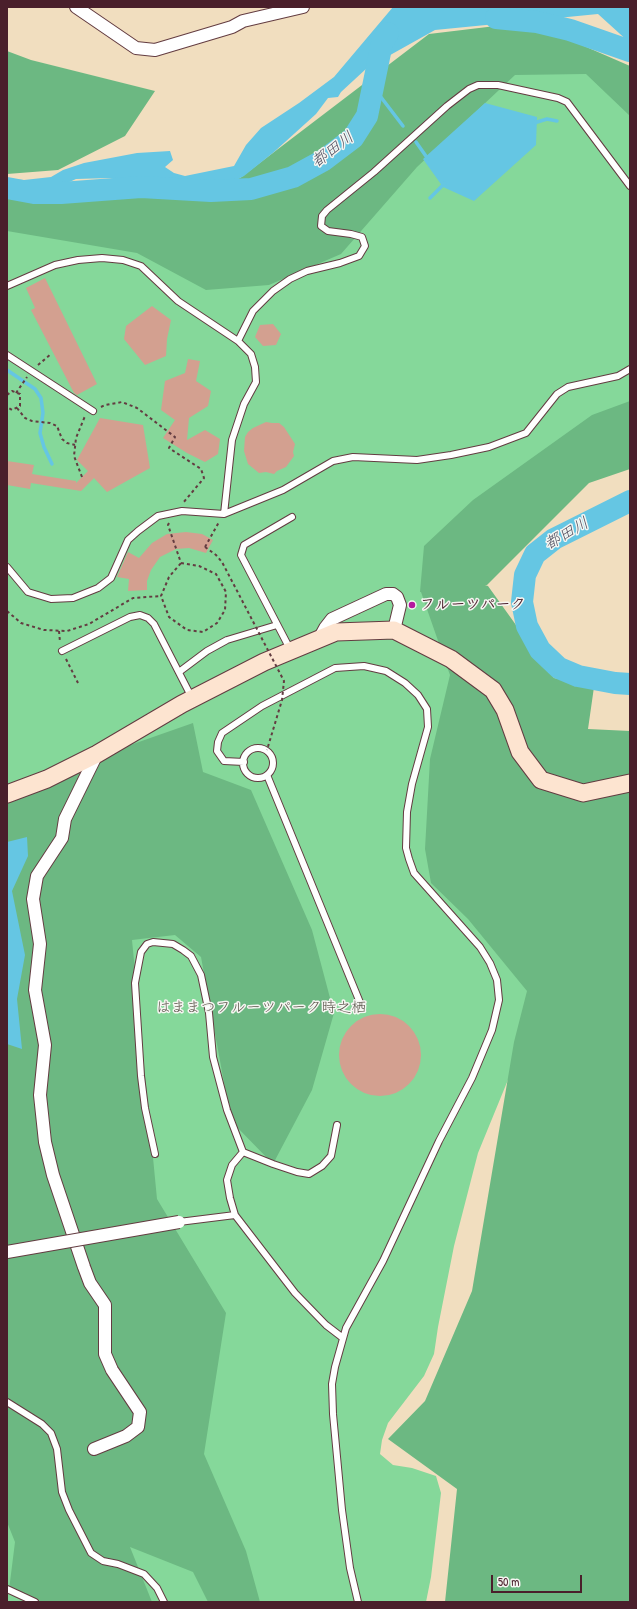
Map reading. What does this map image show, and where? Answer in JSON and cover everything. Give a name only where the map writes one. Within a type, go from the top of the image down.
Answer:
[{"type":"street","points":[[76,7],[136,48],[155,50],[232,27],[243,21],[303,7]]},
{"type":"street","points":[[319,639],[332,619],[386,594],[393,594],[397,596],[400,605],[394,630]]},
{"type":"street","points":[[7,794],[47,779],[97,754],[192,699],[264,662],[336,632],[394,630],[451,659],[493,690],[505,710],[520,752],[541,780],[583,793],[630,784]]},
{"type":"street","points":[[94,1449],[126,1436],[138,1428],[140,1412],[112,1370],[105,1354],[105,1304],[90,1283],[53,1175],[45,1142],[40,1096],[45,1045],[35,990],[40,944],[33,900],[37,876],[62,838],[65,819],[97,754]]},
{"type":"street","points":[[7,1252],[179,1222]]},
{"type":"lane","points":[[238,341],[253,311],[273,291],[284,283],[307,271],[340,263],[360,256],[365,246],[362,237],[328,231],[321,226],[322,216],[327,210],[374,172],[469,88],[478,84],[505,87],[558,98],[567,102],[630,186]]},
{"type":"lane","points":[[7,286],[55,265],[78,260],[102,258],[123,260],[141,266],[178,301],[238,341],[252,354],[256,382],[244,404],[232,440],[224,514]]},
{"type":"lane","points":[[7,355],[93,411]]},
{"type":"lane","points":[[7,567],[28,592],[51,599],[73,598],[98,588],[111,578],[128,540],[158,516],[182,511],[224,514],[283,490],[333,461],[353,457],[418,460],[489,447],[526,433],[553,399],[568,387],[618,376],[630,369]]},
{"type":"lane","points":[[291,651],[241,554],[244,545],[292,517]]},
{"type":"lane","points":[[62,650],[130,617],[140,615],[148,618],[154,624],[192,699]]},
{"type":"lane","points":[[179,672],[207,651],[227,640],[278,625]]},
{"type":"lane","points":[[244,762],[224,761],[217,751],[218,742],[222,733],[262,706],[335,668],[364,666],[386,672],[405,683],[418,695],[427,708],[428,727],[412,784],[407,812],[406,848],[409,859],[414,873],[418,878],[480,947],[490,963],[497,980],[499,1000],[492,1030],[472,1078],[439,1141],[383,1261],[346,1328],[332,1384],[332,1414],[345,1532],[350,1568],[358,1602]]},
{"type":"lane","points":[[261,748],[267,750],[273,759],[273,766],[267,775],[255,778],[248,774],[243,766],[244,762],[248,752],[253,749],[261,748]]},
{"type":"lane","points":[[267,775],[361,1005]]},
{"type":"lane","points":[[155,1154],[145,1108],[141,1076],[135,983],[141,952],[147,944],[153,942],[173,944],[192,956],[201,975],[209,1013],[213,1057],[227,1110],[243,1152],[297,1172],[309,1174],[322,1166],[331,1156],[337,1125]]},
{"type":"lane","points":[[243,1152],[232,1165],[227,1180],[235,1215],[295,1293],[326,1325],[343,1338]]},
{"type":"lane","points":[[179,1222],[235,1215]]},
{"type":"lane","points":[[7,1402],[42,1424],[51,1433],[57,1449],[62,1492],[69,1510],[91,1553],[103,1561],[118,1564],[144,1574],[157,1588],[164,1602]]},
{"type":"lane","points":[[7,1589],[35,1602]]},
{"type":"path","points":[[16,392],[28,376]]},
{"type":"path","points":[[7,394],[12,391],[20,394],[20,406],[12,410],[7,407]]},
{"type":"path","points":[[82,477],[74,456],[76,438],[84,416],[105,405],[122,402],[137,408],[175,437],[169,448],[201,469],[204,478],[175,512],[168,525],[181,563]]},
{"type":"path","points":[[17,408],[25,418],[32,421],[50,423],[57,426],[62,439],[67,444],[75,445]]},
{"type":"path","points":[[224,514],[205,547],[216,555],[222,562],[284,681],[282,700],[267,750]]},
{"type":"path","points":[[181,563],[199,566],[216,574],[226,592],[225,610],[217,623],[203,632],[187,630],[169,617],[161,596],[169,577],[181,563]]},
{"type":"path","points":[[7,611],[21,622],[44,630],[67,631],[89,624],[133,598],[161,596]]},
{"type":"green space","points":[[529,22],[630,66],[630,116],[586,74],[515,75],[417,167],[341,254],[269,285],[206,290],[137,253],[7,231],[7,194],[133,191],[240,178],[429,34]]},
{"type":"green space","name":"はままつフルーツパーク時之栖","points":[[461,31],[630,79],[630,430],[476,559],[539,961],[528,1031],[478,1153],[454,1246],[434,1354],[424,1376],[388,1423],[382,1440],[380,1454],[393,1465],[412,1468],[436,1476],[441,1493],[431,1577],[426,1602],[7,1602],[7,203],[218,204]]},
{"type":"green space","points":[[7,51],[31,60],[155,91],[125,136],[58,170],[7,174]]},
{"type":"green space","points":[[630,401],[630,469],[589,483],[487,585],[485,585],[488,586],[554,678],[594,687],[588,729],[630,731],[630,1602],[445,1602],[457,1489],[388,1439],[425,1401],[472,1291],[514,1042],[527,991],[468,919],[431,883],[425,849],[430,759],[450,675],[420,592],[424,546],[473,500],[592,415]]},
{"type":"green space","points":[[193,723],[203,772],[251,790],[312,930],[334,1013],[312,1090],[273,1164],[231,1121],[201,957],[175,935],[132,940],[157,1199],[226,1313],[204,1454],[246,1551],[260,1602],[208,1602],[193,1572],[130,1547],[152,1602],[28,1602],[9,1590],[15,1542],[7,1522],[7,798],[76,764]]},
{"type":"water","points":[[393,7],[629,7],[630,43],[598,14],[435,30],[367,68],[341,92],[338,97],[328,98],[316,114],[274,152],[244,176],[225,186],[201,187],[166,183],[152,178],[121,181],[110,178],[76,179],[61,186],[7,192],[7,179],[24,180],[51,177],[63,170],[84,163],[137,153],[170,151],[173,160],[165,167],[174,173],[185,176],[234,166],[246,145],[261,128],[299,103],[334,77]]},
{"type":"water","points":[[485,103],[537,117],[536,145],[474,201],[443,187],[423,159]]},
{"type":"water","points":[[27,837],[28,856],[12,891],[25,955],[17,999],[22,1049],[7,1044],[7,842]]},
{"type":"building","points":[[45,278],[97,384],[77,395],[74,393],[31,310],[35,308],[26,288]]},
{"type":"building","points":[[152,306],[171,320],[167,339],[166,356],[145,365],[124,339],[126,326]]},
{"type":"building","points":[[273,324],[281,334],[276,345],[263,346],[255,337],[260,325]]},
{"type":"building","points":[[188,359],[200,361],[196,381],[211,391],[208,406],[189,418],[187,440],[205,430],[220,439],[218,454],[205,462],[163,438],[175,420],[161,410],[165,381],[185,373]]},
{"type":"building","points":[[100,418],[143,425],[150,468],[107,492],[94,478],[81,491],[31,483],[30,489],[7,485],[7,461],[34,465],[32,474],[76,481],[76,483],[88,471],[77,460]]},
{"type":"building","points":[[266,422],[279,423],[284,427],[295,444],[293,452],[294,456],[286,467],[274,474],[266,472],[259,473],[248,464],[244,451],[245,437],[248,432]]},
{"type":"building","points":[[186,532],[202,534],[213,540],[206,553],[189,548],[176,549],[160,557],[151,570],[147,581],[147,590],[128,591],[129,579],[117,577],[128,552],[139,558],[152,543],[167,534]]},
{"type":"building","points":[[380,1014],[396,1017],[409,1026],[418,1039],[421,1055],[418,1071],[409,1084],[396,1093],[380,1096],[364,1093],[351,1084],[342,1071],[339,1055],[342,1039],[351,1026],[364,1017]]},
{"type":"waterway","name":"都田川","points":[[496,18],[537,22],[570,30],[630,51]]},
{"type":"waterway","name":"都田川","points":[[7,188],[34,193],[61,193],[141,187],[211,191],[251,189],[293,177],[324,160],[353,138],[367,116],[382,43],[388,33]]},
{"type":"waterway","points":[[374,88],[403,126]]},
{"type":"waterway","points":[[534,123],[547,119],[557,121]]},
{"type":"waterway","points":[[416,142],[428,159]]},
{"type":"waterway","points":[[430,198],[445,183]]},
{"type":"waterway","points":[[7,370],[35,389],[41,398],[43,413],[40,433],[44,447],[52,464]]},
{"type":"waterway","name":"都田川","points":[[630,501],[554,539],[535,554],[525,575],[522,602],[527,626],[540,650],[559,668],[578,676],[615,683],[630,684]]},
{"type":"place","name":"フルーツパーク","points":[[412,605]]}]
